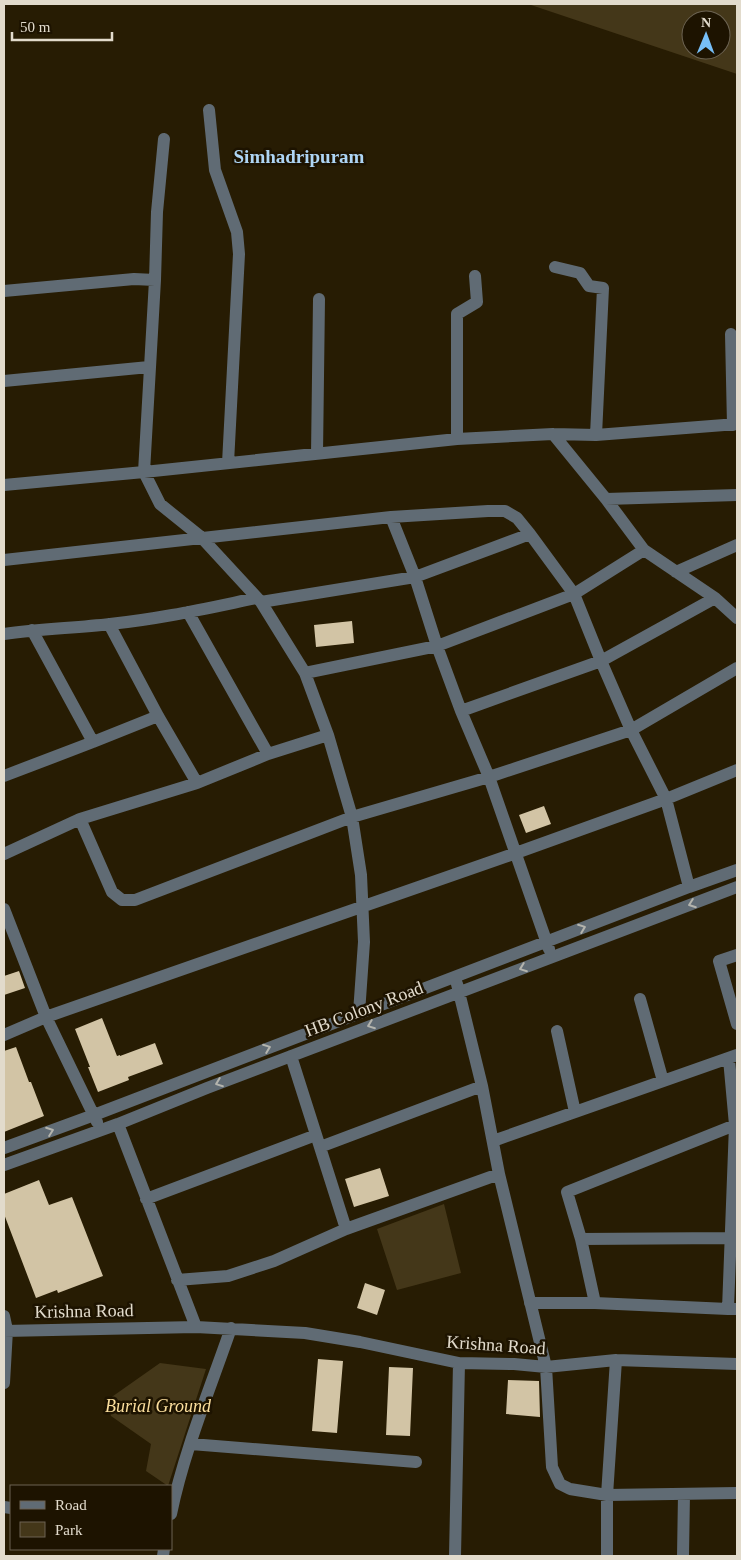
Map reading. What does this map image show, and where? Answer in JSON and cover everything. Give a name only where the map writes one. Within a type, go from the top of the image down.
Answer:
[{"type":"street","points":[[209,110],[215,170],[237,232],[239,254],[228,463]]},
{"type":"street","points":[[164,139],[157,212],[144,472],[160,504],[201,537],[259,600],[305,673],[328,735],[352,817],[361,875],[363,907],[364,942],[358,1013]]},
{"type":"street","points":[[556,267],[580,273],[589,286],[603,288],[596,435]]},
{"type":"street","points":[[457,439],[457,314],[477,302],[475,276]]},
{"type":"street","points":[[4,291],[134,279],[155,280]]},
{"type":"street","points":[[317,454],[319,299]]},
{"type":"street","points":[[4,484],[144,472],[457,439],[553,434],[596,435],[735,424],[731,334]]},
{"type":"street","points":[[4,381],[149,367]]},
{"type":"street","points":[[553,434],[606,499],[644,550],[715,598],[737,618]]},
{"type":"street","points":[[606,499],[737,495]]},
{"type":"street","points":[[4,560],[391,517],[505,511],[517,518],[574,594],[600,661],[631,730],[666,799],[689,887]]},
{"type":"street","points":[[391,517],[415,577],[436,646],[489,777],[552,957]]},
{"type":"street","points":[[4,634],[110,624],[415,577],[530,534]]},
{"type":"street","points":[[676,572],[737,544]]},
{"type":"street","points":[[305,673],[436,646],[574,594],[644,550]]},
{"type":"street","points":[[461,711],[600,661],[715,598]]},
{"type":"street","points":[[188,612],[268,754]]},
{"type":"street","points":[[110,624],[158,716],[197,783]]},
{"type":"street","points":[[32,630],[93,742]]},
{"type":"street","points":[[80,819],[112,892],[122,900],[135,900],[352,817],[489,777],[631,730],[737,668]]},
{"type":"street","points":[[4,776],[158,716]]},
{"type":"street","points":[[4,854],[80,819],[197,783],[268,754],[328,735]]},
{"type":"street","points":[[4,1034],[46,1017],[666,799],[737,770]]},
{"type":"street","points":[[4,1148],[737,870]]},
{"type":"street","name":"HB Colony Road","points":[[4,1165],[118,1124],[206,1088],[737,887]]},
{"type":"street","points":[[4,909],[6,924],[46,1017],[101,1130]]},
{"type":"street","points":[[737,955],[719,961],[737,1024]]},
{"type":"street","points":[[454,976],[460,992],[482,1086],[499,1174],[546,1367],[552,1467],[555,1476],[560,1484],[570,1488],[606,1495],[737,1493]]},
{"type":"street","points":[[640,999],[663,1082]]},
{"type":"street","points":[[557,1031],[575,1112]]},
{"type":"street","points":[[291,1056],[346,1229]]},
{"type":"street","points":[[493,1141],[733,1057],[736,1125],[731,1238],[733,1309],[595,1303],[530,1303]]},
{"type":"street","points":[[146,1199],[482,1086]]},
{"type":"street","points":[[118,1124],[196,1326]]},
{"type":"street","points":[[595,1303],[581,1239],[567,1192],[736,1125]]},
{"type":"street","points":[[177,1280],[228,1276],[274,1261],[346,1229],[499,1174]]},
{"type":"street","points":[[581,1239],[731,1238]]},
{"type":"street","points":[[4,1316],[4,1383]]},
{"type":"street","name":"Krishna Road","points":[[5,1330],[196,1326],[305,1333],[360,1342],[459,1363],[514,1364],[546,1367],[616,1360],[737,1364]]},
{"type":"street","points":[[172,1510],[191,1444],[231,1328]]},
{"type":"street","points":[[607,1556],[606,1495],[616,1360]]},
{"type":"street","points":[[455,1556],[459,1363]]},
{"type":"street","points":[[191,1444],[416,1462]]},
{"type":"street","points":[[683,1556],[684,1494]]},
{"type":"green space","points":[[528,4],[737,4],[737,74],[695,60],[731,60],[731,10],[681,10],[681,55]]},
{"type":"green space","points":[[444,1204],[461,1273],[397,1290],[377,1229]]},
{"type":"green space","name":"Burial Ground","points":[[160,1363],[206,1369],[168,1485],[146,1471],[151,1444],[111,1416],[106,1401]]},
{"type":"building","points":[[352,621],[354,643],[316,647],[314,625]]},
{"type":"building","points":[[544,806],[551,824],[526,833],[519,815]]},
{"type":"building","points":[[19,971],[25,988],[4,995],[4,976]]},
{"type":"building","points":[[102,1018],[117,1056],[155,1043],[163,1064],[128,1077],[129,1080],[98,1092],[75,1029]]},
{"type":"building","points":[[16,1047],[44,1116],[4,1132],[4,1051]]},
{"type":"building","points":[[380,1168],[389,1196],[354,1207],[345,1179]]},
{"type":"building","points":[[39,1180],[49,1205],[72,1197],[103,1276],[58,1293],[57,1290],[36,1298],[4,1214],[4,1194]]},
{"type":"building","points":[[365,1283],[385,1290],[377,1315],[357,1308]]},
{"type":"building","points":[[318,1359],[343,1361],[337,1433],[312,1431]]},
{"type":"building","points":[[389,1367],[413,1368],[410,1436],[386,1435]]},
{"type":"building","points":[[508,1380],[539,1381],[540,1417],[506,1414]]},
{"type":"district","name":"Simhadripuram","points":[[299,156]]}]
